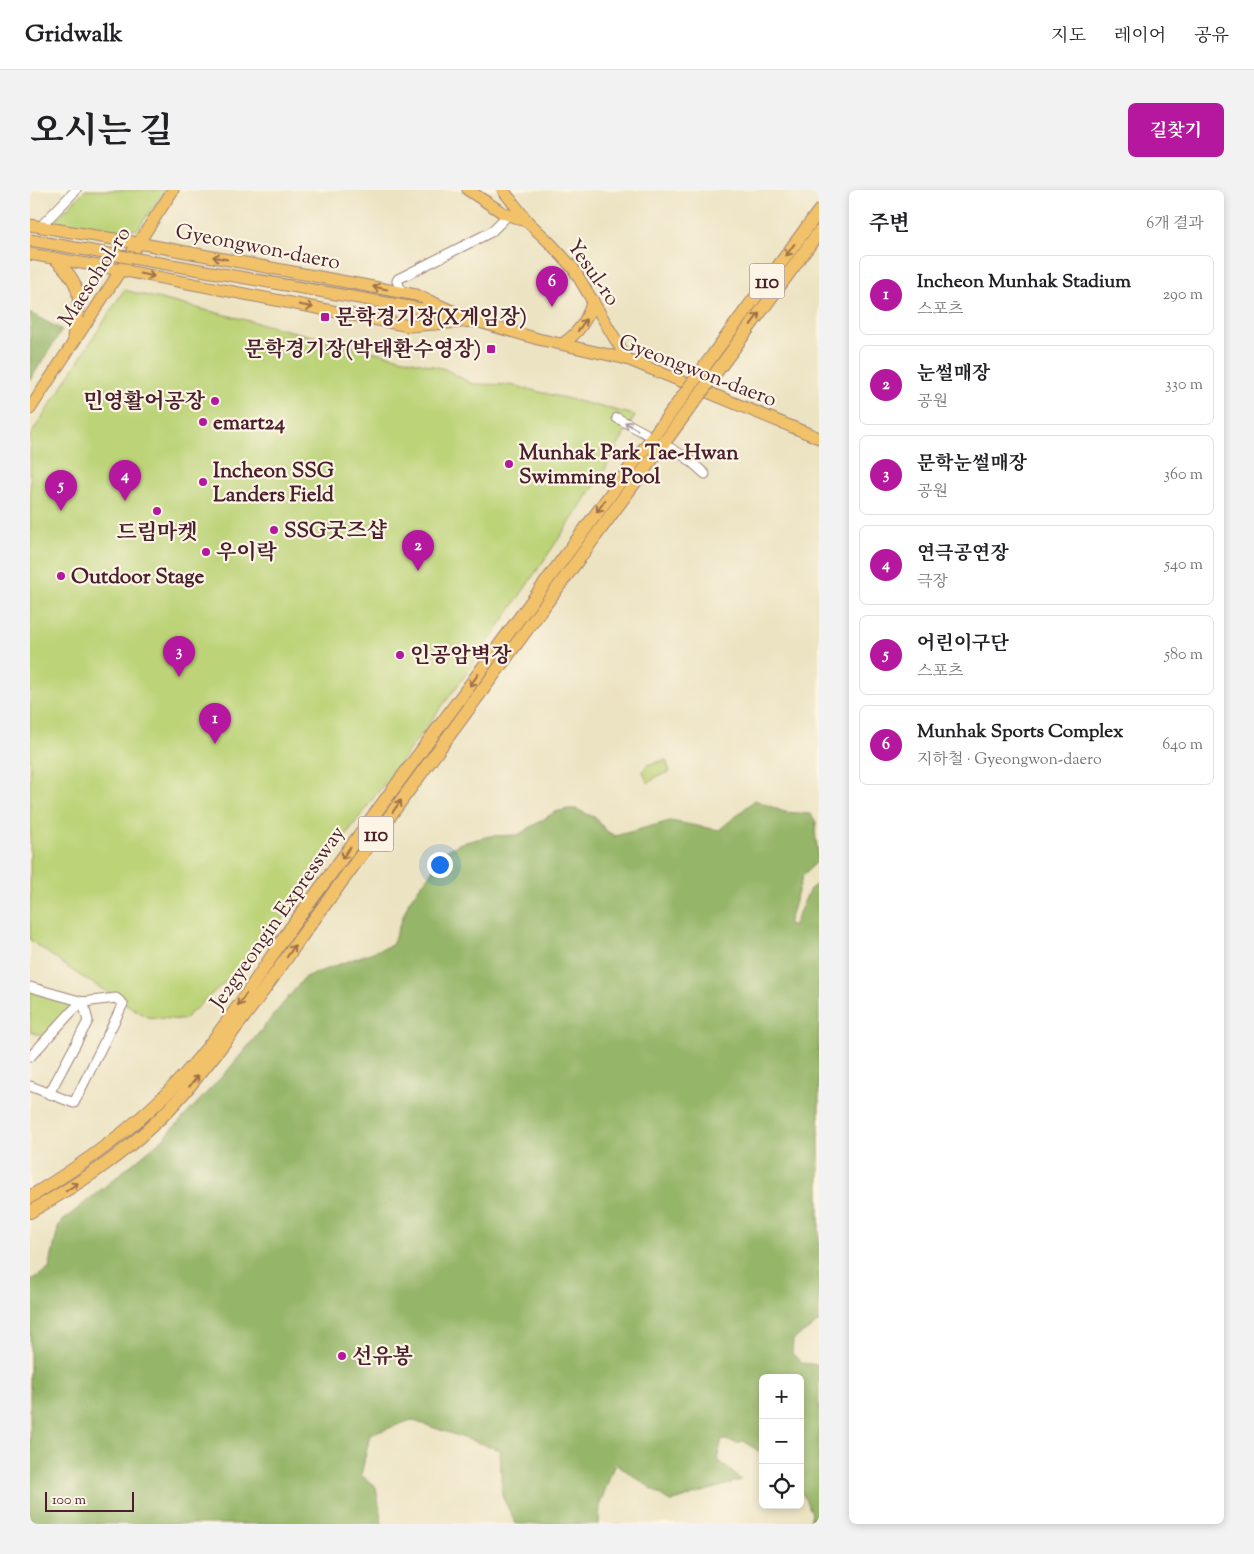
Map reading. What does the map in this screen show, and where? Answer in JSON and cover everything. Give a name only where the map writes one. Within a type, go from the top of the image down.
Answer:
[{"type":"highway","name":"Je2gyeongin Expressway","points":[[30,1212],[61,1194],[130,1146],[157,1122],[196,1078],[258,1000],[301,937],[720,355],[819,211]]},
{"type":"highway","name":"Je2gyeongin Expressway","points":[[720,355],[819,232]]},
{"type":"highway","name":"Je2gyeongin Expressway","points":[[30,1197],[66,1175],[146,1114],[173,1088],[203,1053],[235,1011],[290,929],[677,414]]},
{"type":"main road","name":"Maesohol-ro","points":[[30,409],[173,190]]},
{"type":"main road","points":[[468,190],[508,215],[528,222]]},
{"type":"main road","name":"Yesul-ro","points":[[503,190],[528,222],[573,268],[627,359]]},
{"type":"main road","name":"Gyeongwon-daero","points":[[35,226],[402,292],[416,295],[475,320]]},
{"type":"main road","name":"Gyeongwon-daero","points":[[30,240],[475,320],[562,344],[627,359],[819,438]]},
{"type":"main road","name":"Gyeongwon-daero","points":[[30,254],[409,326],[475,320]]},
{"type":"main road","points":[[54,258],[68,271],[75,282],[78,294],[79,308],[72,344]]},
{"type":"main road","points":[[562,344],[573,337],[581,328],[593,300]]},
{"type":"street","points":[[35,226],[76,190]]},
{"type":"street","points":[[402,292],[398,279],[491,232],[508,215]]},
{"type":"street","points":[[617,418],[644,433]]},
{"type":"street","points":[[670,448],[686,458],[705,474]]},
{"type":"street","points":[[30,987],[83,1002],[116,998],[123,1004],[74,1103],[30,1086]]},
{"type":"street","points":[[30,1057],[74,1009],[83,1002]]},
{"type":"street","points":[[49,1094],[88,1021],[83,1002]]},
{"type":"green space","points":[[85,190],[165,190],[137,230],[123,228],[111,233],[54,223]]},
{"type":"green space","points":[[124,290],[445,369],[472,384],[511,385],[635,415],[600,478],[467,673],[259,951],[183,1020],[147,1017],[73,971],[30,940],[30,436]]},
{"type":"green space","points":[[30,313],[62,330],[30,380]]},
{"type":"green space","points":[[666,760],[670,772],[657,776],[650,782],[647,782],[643,771],[647,765]]},
{"type":"green space","points":[[755,800],[784,812],[811,814],[816,822],[815,833],[818,861],[803,875],[788,924],[793,926],[810,889],[819,883],[819,1322],[793,1340],[792,1353],[802,1363],[819,1365],[819,1524],[809,1524],[812,1513],[804,1497],[804,1374],[759,1374],[759,1451],[743,1441],[737,1443],[722,1439],[717,1459],[741,1480],[671,1502],[615,1463],[600,1504],[599,1524],[516,1524],[502,1496],[500,1450],[411,1420],[370,1435],[361,1475],[376,1487],[382,1524],[30,1524],[30,1281],[49,1269],[59,1224],[165,1137],[229,1069],[305,977],[392,945],[409,901],[446,851],[461,843],[490,836],[518,835],[555,812],[568,809],[576,809],[596,818],[605,830],[615,836],[670,821],[719,830]]},
{"type":"green space","points":[[30,991],[77,1003],[43,1036],[30,1032]]},
{"type":"place","name":"Munhak Sports Complex","points":[[552,307]]},
{"type":"place","name":"문학경기장(X게임장)","points":[[325,317]]},
{"type":"place","name":"문학경기장(박태환수영장)","points":[[491,349]]},
{"type":"place","name":"민영활어공장","points":[[215,401]]},
{"type":"place","name":"emart24","points":[[203,422]]},
{"type":"place","name":"Munhak Park Tae-Hwan Swimming Pool","points":[[509,464]]},
{"type":"place","name":"Incheon SSG Landers Field","points":[[203,482]]},
{"type":"place","name":"연극공연장","points":[[125,501]]},
{"type":"place","name":"어린이구단","points":[[61,511]]},
{"type":"place","name":"드림마켓","points":[[157,511]]},
{"type":"place","name":"SSG굿즈샵","points":[[274,530]]},
{"type":"place","name":"우이락","points":[[206,552]]},
{"type":"place","name":"눈썰매장","points":[[418,571]]},
{"type":"place","name":"Outdoor Stage","points":[[61,576]]},
{"type":"place","name":"인공암벽장","points":[[400,655]]},
{"type":"place","name":"문학눈썰매장","points":[[179,677]]},
{"type":"place","name":"Incheon Munhak Stadium","points":[[215,744]]},
{"type":"place","name":"선유봉","points":[[342,1356]]}]
